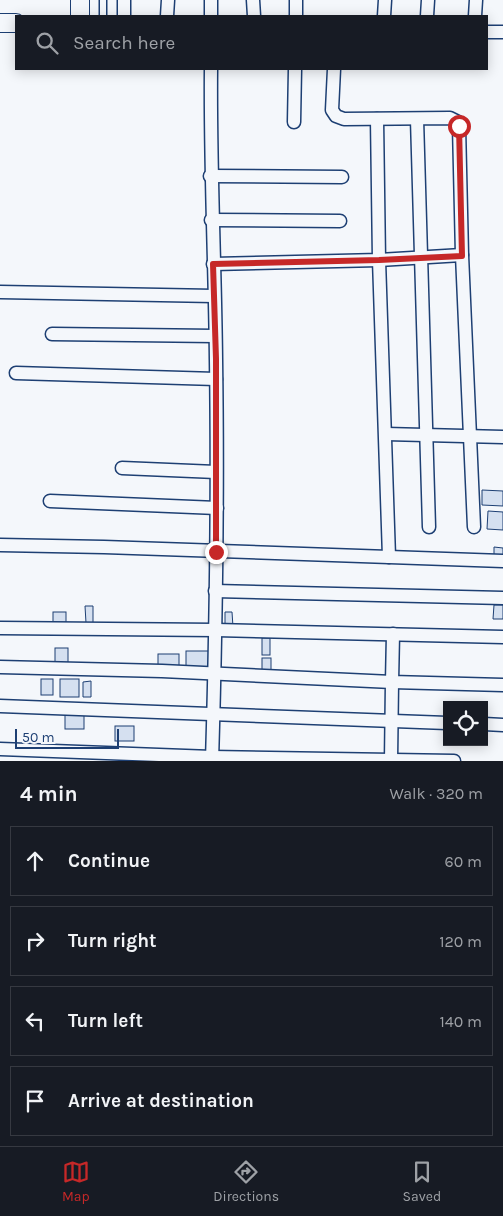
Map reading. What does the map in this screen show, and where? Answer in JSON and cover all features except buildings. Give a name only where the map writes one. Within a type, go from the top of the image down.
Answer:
[{"type":"street","points":[[80,0],[80,15]]},
{"type":"street","points":[[124,0],[124,15]]},
{"type":"street","points":[[167,15],[168,0]]},
{"type":"street","points":[[211,0],[211,15]]},
{"type":"street","points":[[253,0],[254,15]]},
{"type":"street","points":[[296,0],[296,15]]},
{"type":"street","points":[[384,15],[385,0]]},
{"type":"street","points":[[427,15],[428,0]]},
{"type":"street","points":[[475,15],[476,0]]},
{"type":"street","points":[[0,23],[15,23]]},
{"type":"street","points":[[488,32],[503,32]]},
{"type":"street","points":[[211,70],[210,176],[216,379],[216,630],[212,759]]},
{"type":"street","points":[[294,122],[295,70]]},
{"type":"street","points":[[334,70],[332,110],[336,116],[344,119],[450,118],[458,122],[474,527]]},
{"type":"street","points":[[377,119],[379,260],[389,557]]},
{"type":"street","points":[[416,119],[429,527]]},
{"type":"street","points":[[210,176],[342,177]]},
{"type":"street","points":[[212,220],[340,221]]},
{"type":"street","points":[[213,264],[462,256]]},
{"type":"street","points":[[0,292],[214,296]]},
{"type":"street","points":[[52,334],[215,336]]},
{"type":"street","points":[[16,373],[216,379]]},
{"type":"street","points":[[386,434],[503,437]]},
{"type":"street","points":[[122,468],[216,472]]},
{"type":"street","points":[[50,501],[216,508]]},
{"type":"street","points":[[0,545],[503,561]]},
{"type":"street","points":[[215,591],[503,598]]},
{"type":"street","points":[[0,628],[216,630],[503,637]]},
{"type":"street","points":[[391,760],[393,634]]},
{"type":"street","points":[[0,667],[100,669],[503,685]]},
{"type":"street","points":[[0,706],[443,723]]},
{"type":"street","points":[[488,724],[503,725]]},
{"type":"street","points":[[0,749],[212,759],[454,761]]},
{"type":"lane","points":[[103,0],[103,15]]},
{"type":"route","points":[[216,552],[216,359],[213,264],[462,256],[459,126]]}]
